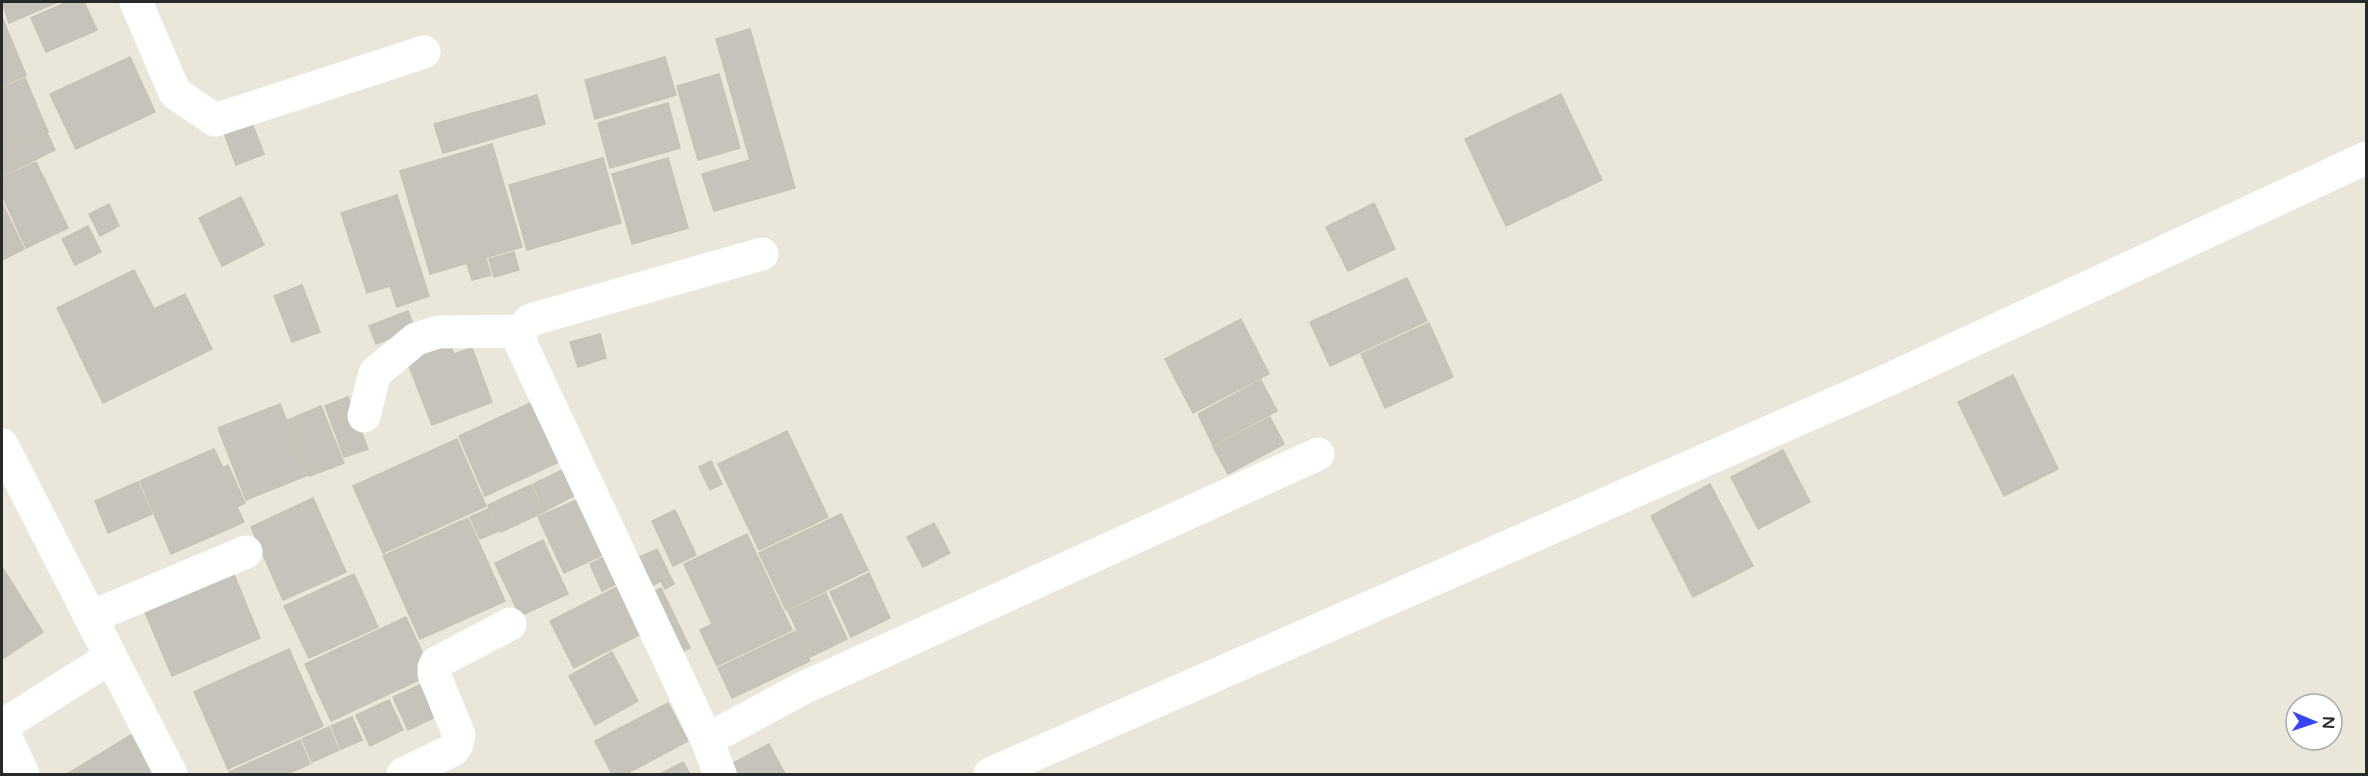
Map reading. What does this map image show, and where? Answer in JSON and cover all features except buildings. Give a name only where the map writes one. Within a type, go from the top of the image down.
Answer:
[{"type":"street","points":[[136,2],[175,93],[215,120],[424,52]]},
{"type":"street","points":[[990,774],[1890,379],[2367,158]]},
{"type":"street","points":[[720,774],[707,740],[521,344],[521,331],[530,321],[762,254]]},
{"type":"street","points":[[364,416],[375,373],[416,339],[438,332],[521,331]]},
{"type":"street","points":[[2,445],[171,774]]},
{"type":"street","points":[[707,740],[803,688],[1318,454]]},
{"type":"street","points":[[91,617],[246,552]]},
{"type":"street","points":[[403,774],[453,750],[457,744],[459,735],[434,674],[436,663],[510,624]]},
{"type":"street","points":[[23,774],[2,728],[111,657]]}]
